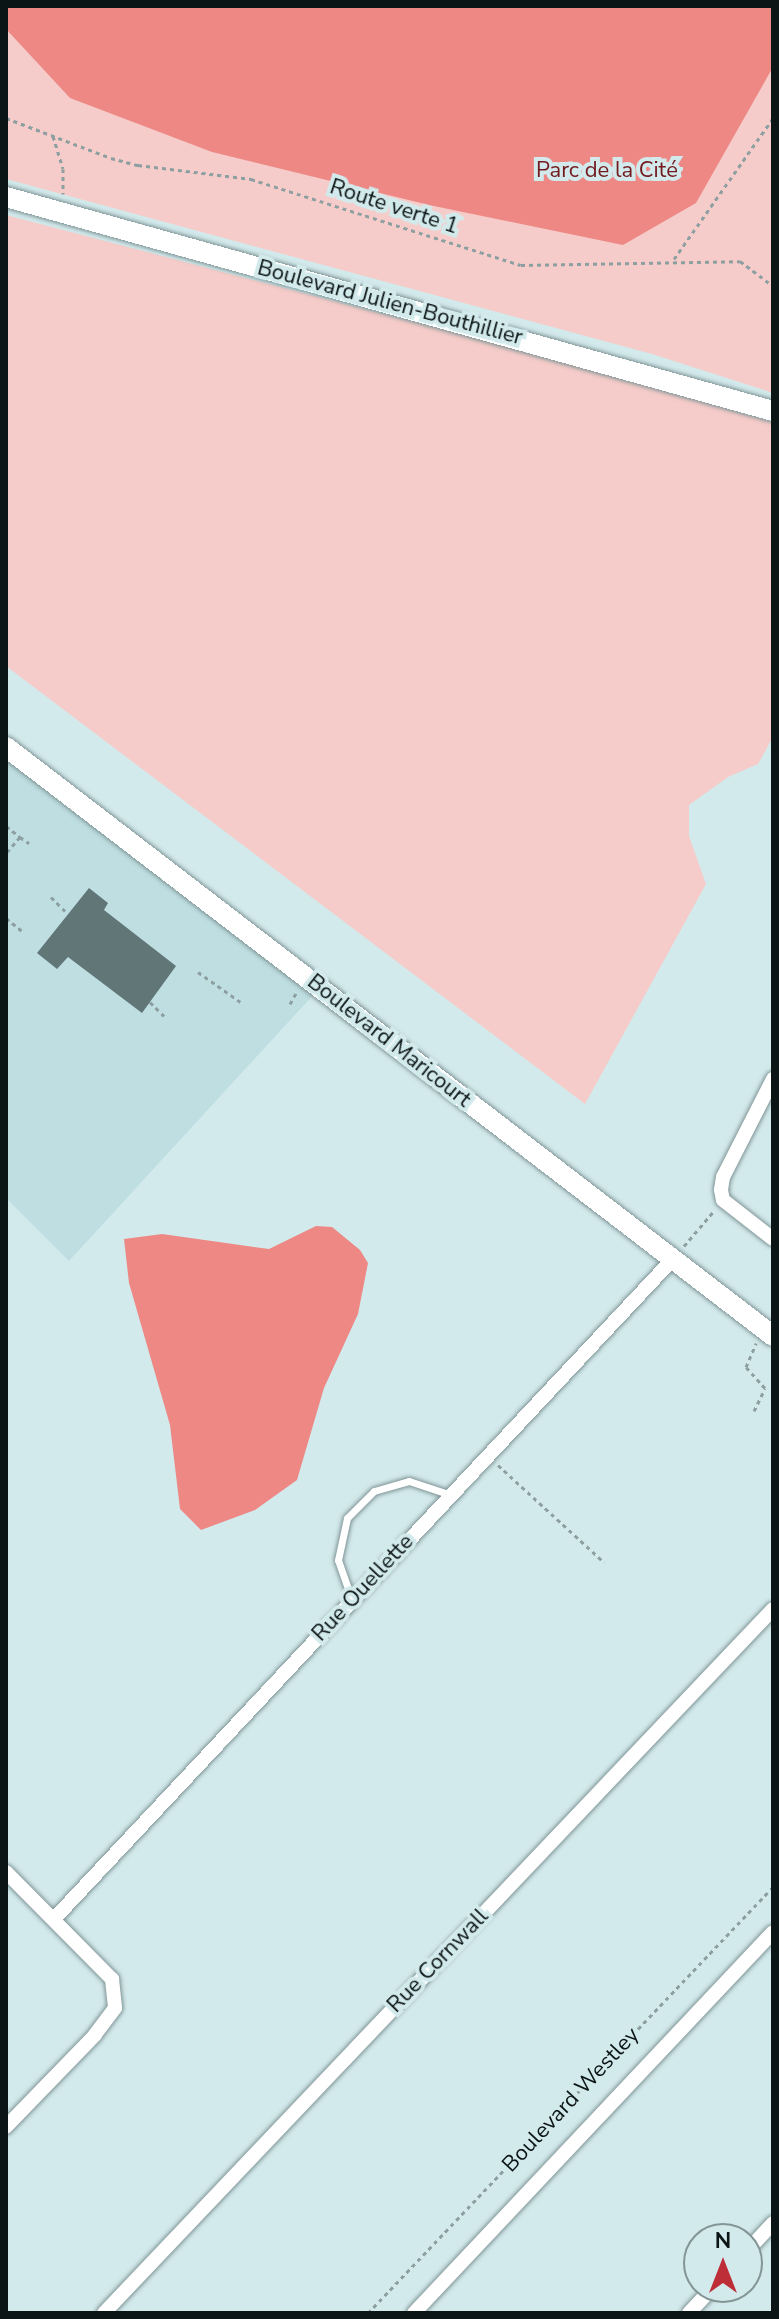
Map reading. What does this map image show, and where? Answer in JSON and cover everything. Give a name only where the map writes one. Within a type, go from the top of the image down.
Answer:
[{"type":"street","name":"Boulevard Julien-Bouthillier","points":[[6,197],[773,411]]},
{"type":"street","name":"Boulevard Maricourt","points":[[6,747],[768,1332]]},
{"type":"street","points":[[773,1079],[723,1177],[719,1205],[773,1239]]},
{"type":"street","name":"Rue Ouellette","points":[[54,1919],[673,1259]]},
{"type":"street","name":"Rue Cornwall","points":[[104,2313],[773,1609]]},
{"type":"street","points":[[6,1872],[112,1979],[115,2008],[95,2035],[6,2127]]},
{"type":"street","name":"Boulevard Westley","points":[[414,2313],[773,1932]]},
{"type":"lane","points":[[352,1600],[338,1560],[347,1518],[374,1491],[409,1481],[451,1495]]},
{"type":"path","name":"Route verte 1","points":[[6,118],[138,165],[251,179],[521,265],[740,261],[773,286]]},
{"type":"path","points":[[672,260],[773,118]]},
{"type":"path","points":[[53,136],[66,184],[58,212]]},
{"type":"path","points":[[6,826],[29,843]]},
{"type":"path","points":[[6,853],[20,837]]},
{"type":"path","points":[[51,897],[68,914]]},
{"type":"path","points":[[6,918],[22,931]]},
{"type":"path","points":[[198,972],[242,1003]]},
{"type":"path","points":[[150,1002],[164,1016]]},
{"type":"path","points":[[673,1259],[719,1205]]},
{"type":"path","points":[[691,1227],[700,1228]]},
{"type":"path","points":[[700,1228],[701,1237]]},
{"type":"path","points":[[754,1411],[765,1388],[746,1367],[768,1332]]},
{"type":"path","points":[[488,1455],[604,1562]]},
{"type":"path","name":"Boulevard Westley","points":[[368,2313],[773,1887]]},
{"type":"shaded area","points":[[6,756],[315,993],[69,1261],[6,1198]]},
{"type":"green space","name":"Parc de la Cité","points":[[6,6],[773,6],[773,393],[652,354],[6,179]]},
{"type":"green space","points":[[6,6],[773,6],[773,67],[696,203],[623,245],[429,205],[212,152],[70,98],[6,29]]},
{"type":"green space","points":[[6,215],[524,351],[773,422],[773,737],[758,764],[728,777],[689,805],[689,836],[706,884],[585,1104],[6,666]]},
{"type":"green space","points":[[316,1226],[332,1227],[360,1250],[368,1263],[358,1314],[324,1388],[297,1480],[255,1510],[201,1530],[180,1509],[170,1425],[129,1283],[124,1239],[162,1234],[269,1249]]},
{"type":"building","points":[[89,888],[108,903],[104,910],[176,966],[142,1013],[68,957],[57,969],[37,953]]}]
